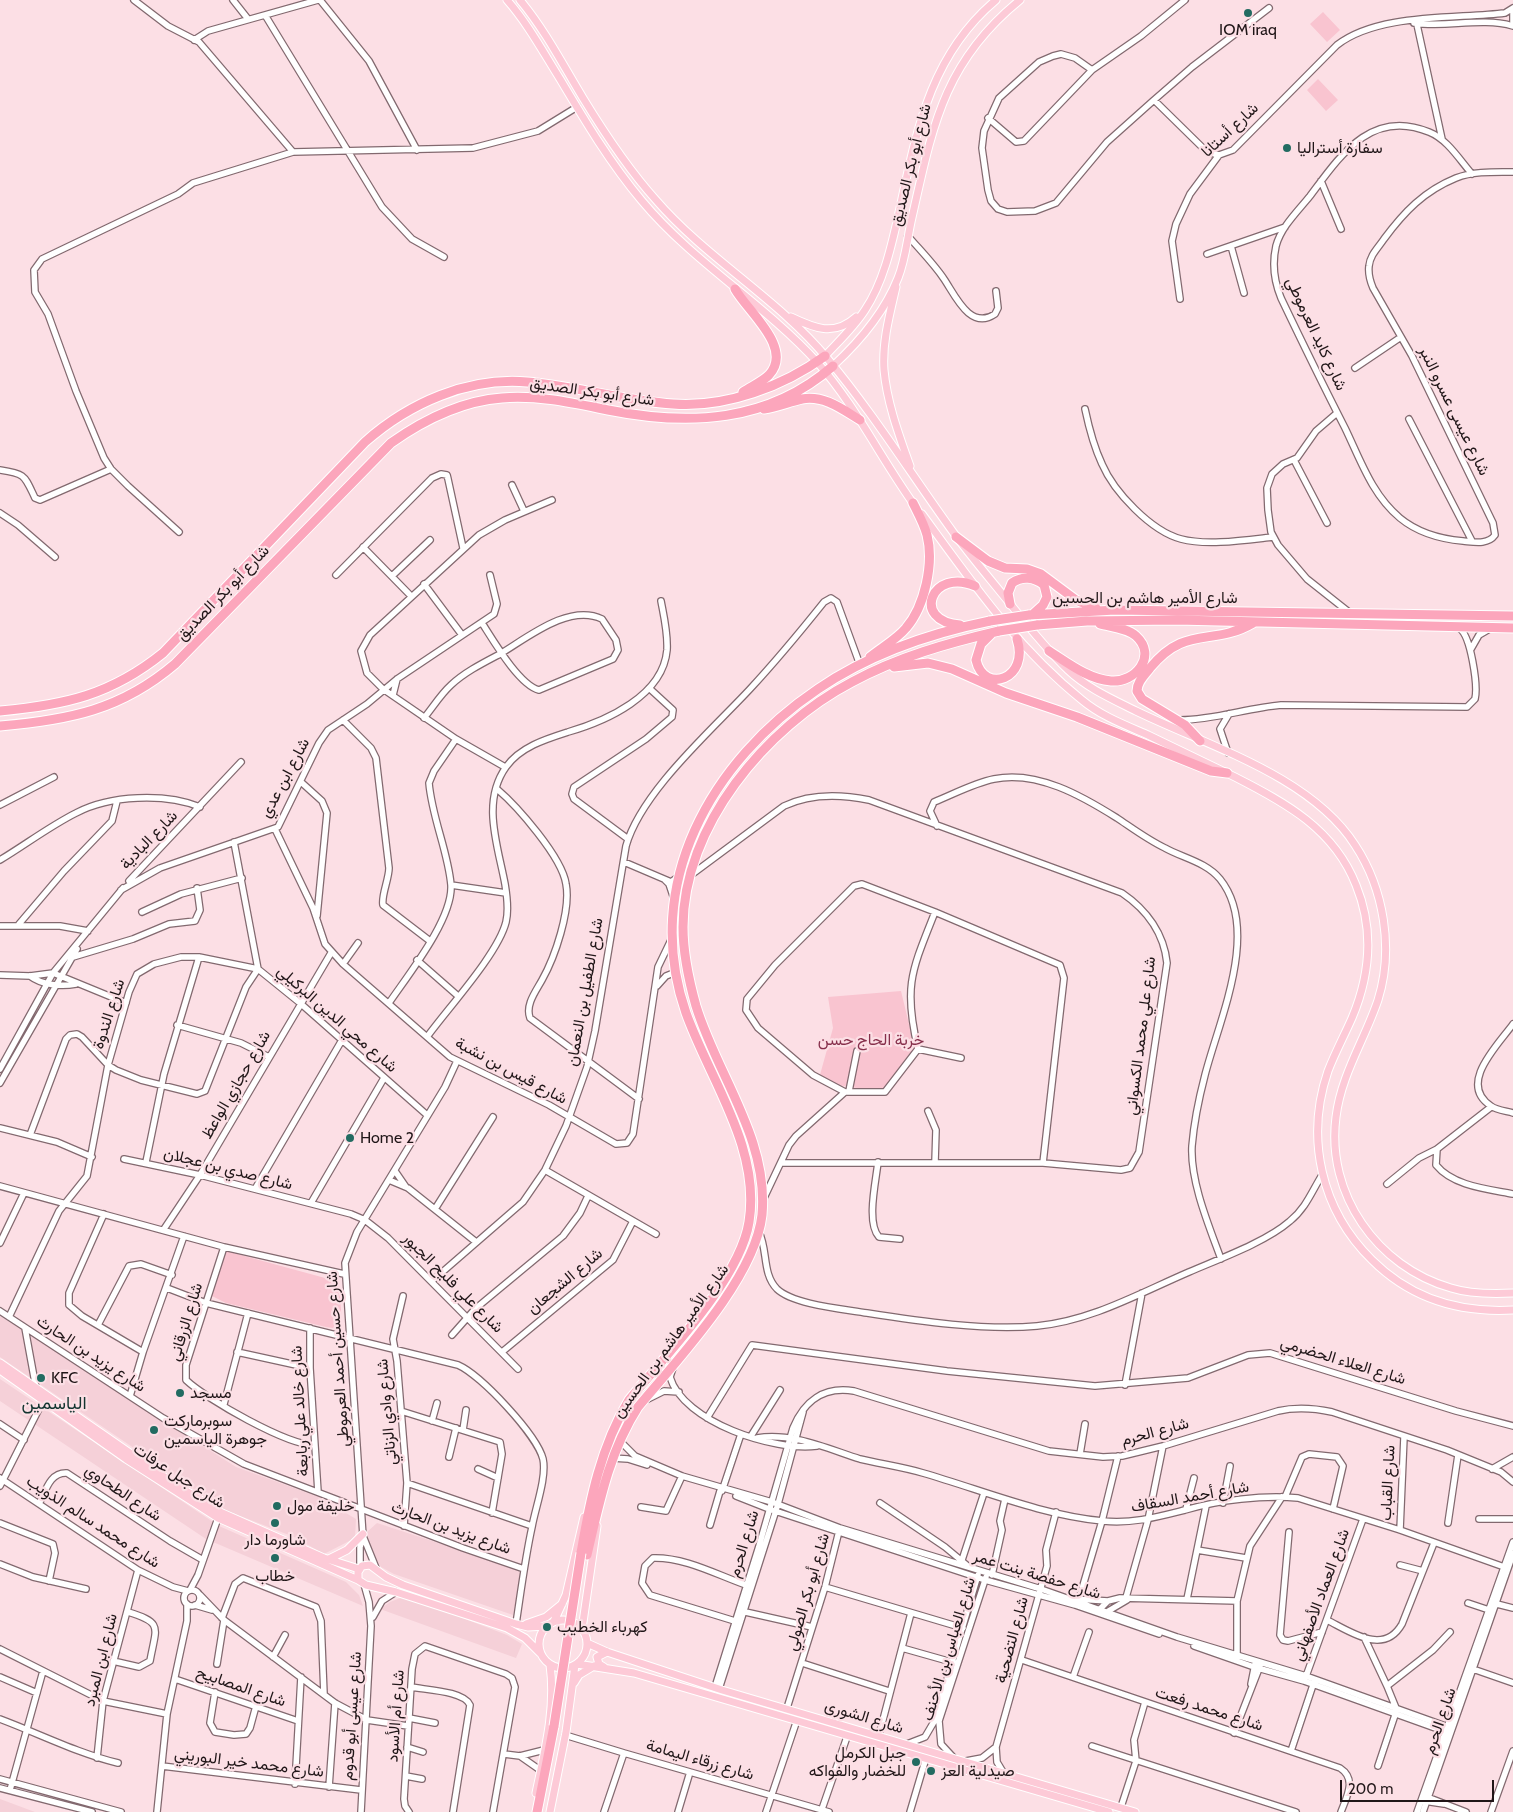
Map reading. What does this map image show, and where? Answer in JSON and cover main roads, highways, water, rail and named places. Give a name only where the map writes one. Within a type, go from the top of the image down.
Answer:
[{"type":"highway","points":[[734,398],[768,376],[774,367],[777,357],[774,344],[767,332],[735,289]]},
{"type":"highway","name":"شارع أبو بكر الصديق","points":[[0,711],[52,705],[84,698],[140,671],[163,653],[365,442],[395,419],[431,400],[471,386],[514,381],[553,385],[674,404],[701,404],[734,398],[778,384],[825,356]]},
{"type":"highway","name":"شارع أبو بكر الصديق","points":[[0,726],[75,717],[111,706],[154,682],[175,664],[385,448],[420,424],[453,408],[484,400],[521,397],[550,399],[674,419],[712,419],[752,412],[795,391],[833,366]]},
{"type":"highway","points":[[752,412],[805,399],[817,398],[832,403],[860,420]]},
{"type":"highway","points":[[860,665],[906,629],[921,601],[928,570],[928,548],[927,536],[913,503]]},
{"type":"highway","points":[[956,537],[996,565],[1041,574],[1076,600],[1101,610]]},
{"type":"highway","points":[[1010,604],[1008,593],[1012,583],[1024,578],[1036,580],[1044,585],[1047,597],[1043,605],[1030,614]]},
{"type":"highway","points":[[966,626],[940,621],[933,612],[932,600],[935,592],[945,584],[960,581],[975,586]]},
{"type":"highway","name":"شارع الأمير هاشم بن الحسين","points":[[542,1812],[560,1729],[584,1554],[589,1502],[610,1437],[629,1400],[704,1310],[742,1246],[749,1225],[751,1188],[746,1159],[686,1012],[676,972],[671,940],[674,879],[703,812],[720,783],[740,758],[783,716],[811,694],[860,665],[930,637],[990,621],[1030,614],[1101,610],[1513,616]]},
{"type":"highway","points":[[1049,652],[1088,675],[1109,681],[1123,681],[1139,672],[1143,665],[1144,654],[1136,636],[1122,630],[1087,621]]},
{"type":"highway","name":"شارع الأمير هاشم بن الحسين","points":[[584,1554],[619,1440],[642,1402],[676,1362],[736,1281],[758,1231],[762,1201],[760,1171],[752,1139],[697,1009],[685,956],[683,926],[687,887],[704,836],[721,804],[754,760],[812,706],[874,671],[930,649],[996,632],[1037,625],[1087,621],[1513,628]]},
{"type":"highway","points":[[1200,740],[1178,720],[1139,695],[1137,687],[1162,653],[1176,644],[1232,632],[1253,623]]},
{"type":"highway","points":[[996,632],[981,644],[976,660],[983,674],[994,679],[1010,675],[1016,669],[1020,651],[1017,639]]},
{"type":"highway","points":[[874,671],[920,663],[943,666],[1211,771],[1227,773]]},
{"type":"highway","name":"شارع الأمير هاشم بن الحسين","points":[[537,1812],[560,1729]]},
{"type":"main road","points":[[507,0],[531,32],[621,175],[659,221],[686,248],[777,323],[816,362],[860,420],[913,503],[990,609],[1017,639],[1053,674],[1093,708],[1277,798],[1316,826],[1346,864],[1363,907],[1368,945],[1363,986],[1329,1069],[1319,1108],[1318,1159],[1329,1195],[1347,1230],[1370,1258],[1399,1282],[1430,1300],[1456,1307],[1479,1311],[1513,1310]]},
{"type":"main road","points":[[520,0],[536,20],[613,146],[653,198],[718,261],[785,314],[825,356],[913,473],[956,537],[1049,652],[1080,681],[1104,695],[1290,784],[1323,807],[1354,842],[1364,859],[1380,901],[1385,933],[1381,989],[1345,1078],[1335,1120],[1335,1156],[1350,1202],[1369,1234],[1385,1252],[1425,1279],[1459,1290],[1485,1293],[1513,1293]]},
{"type":"main road","name":"شارع أبو بكر الصديق","points":[[825,356],[850,331],[866,309],[887,260],[917,132],[931,87],[960,38],[996,0]]},
{"type":"main road","name":"شارع أبو بكر الصديق","points":[[833,366],[860,339],[883,305],[898,278],[937,117],[948,89],[974,44],[995,21],[1020,0]]},
{"type":"main road","points":[[898,278],[888,323],[884,369],[894,418],[913,473]]},
{"type":"main road","points":[[785,314],[807,325],[830,330],[840,328],[851,322],[866,309]]},
{"type":"main road","name":"شارع جبل عرفات","points":[[0,1363],[170,1481],[250,1527],[329,1559],[360,1568],[370,1565],[397,1582],[522,1625],[546,1626]]},
{"type":"main road","name":"شارع جبل عرفات","points":[[0,1370],[139,1468],[218,1518],[361,1582],[506,1628],[525,1638],[540,1653]]},
{"type":"main road","name":"شارع الأمير هاشم بن الحسين","points":[[554,1621],[565,1599],[580,1528],[589,1502]]},
{"type":"main road","name":"شارع الأمير هاشم بن الحسين","points":[[582,1629],[585,1598],[596,1535],[598,1507]]},
{"type":"main road","points":[[329,1559],[347,1550],[363,1535]]},
{"type":"main road","points":[[360,1568],[361,1582]]},
{"type":"main road","points":[[525,1638],[528,1633],[522,1625],[544,1618],[565,1599],[573,1608],[585,1598]]},
{"type":"main road","points":[[533,1812],[551,1714],[553,1685],[550,1665],[540,1653],[538,1644],[540,1634],[546,1626],[554,1621],[574,1622],[582,1629],[587,1643],[584,1655],[576,1665],[562,1668],[550,1665]]},
{"type":"main road","name":"شارع الشورى","points":[[587,1643],[607,1652],[717,1688],[1135,1812]]},
{"type":"main road","points":[[604,1667],[599,1664],[597,1657],[607,1652]]},
{"type":"main road","name":"شارع الأمير هاشم بن الحسين","points":[[550,1812],[560,1729],[571,1694],[576,1665]]},
{"type":"main road","name":"شارع الشورى","points":[[576,1665],[604,1667],[634,1673],[848,1734],[1109,1812]]},
{"type":"main road","points":[[572,1685],[579,1676],[595,1666]]},
{"type":"main road","points":[[553,1685],[560,1679],[566,1680],[571,1694]]},
{"type":"place","name":"IOM iraq","points":[[1248,13]]},
{"type":"place","name":"سفارة أستراليا","points":[[1287,148]]},
{"type":"place","name":"Home 2","points":[[350,1138]]},
{"type":"place","name":"KFC","points":[[41,1378]]},
{"type":"place","name":"مسجد","points":[[180,1393]]},
{"type":"place","name":"سوبرماركت جوهرة الياسمين","points":[[154,1430]]},
{"type":"place","name":"خليفة مول","points":[[277,1506]]},
{"type":"place","name":"شاورما دار","points":[[275,1523]]},
{"type":"place","name":"خطاب","points":[[275,1558]]},
{"type":"place","name":"كهرباء الخطيب","points":[[547,1627]]},
{"type":"place","name":"جبل الكرمل للخضار والفواكه","points":[[916,1762]]},
{"type":"place","name":"صيدلية العز","points":[[931,1771]]},
{"type":"district","name":"الياسمين","points":[[54,1404]]},
{"type":"park label","name":"خربة الحاج حسن","points":[[871,1040]]}]
